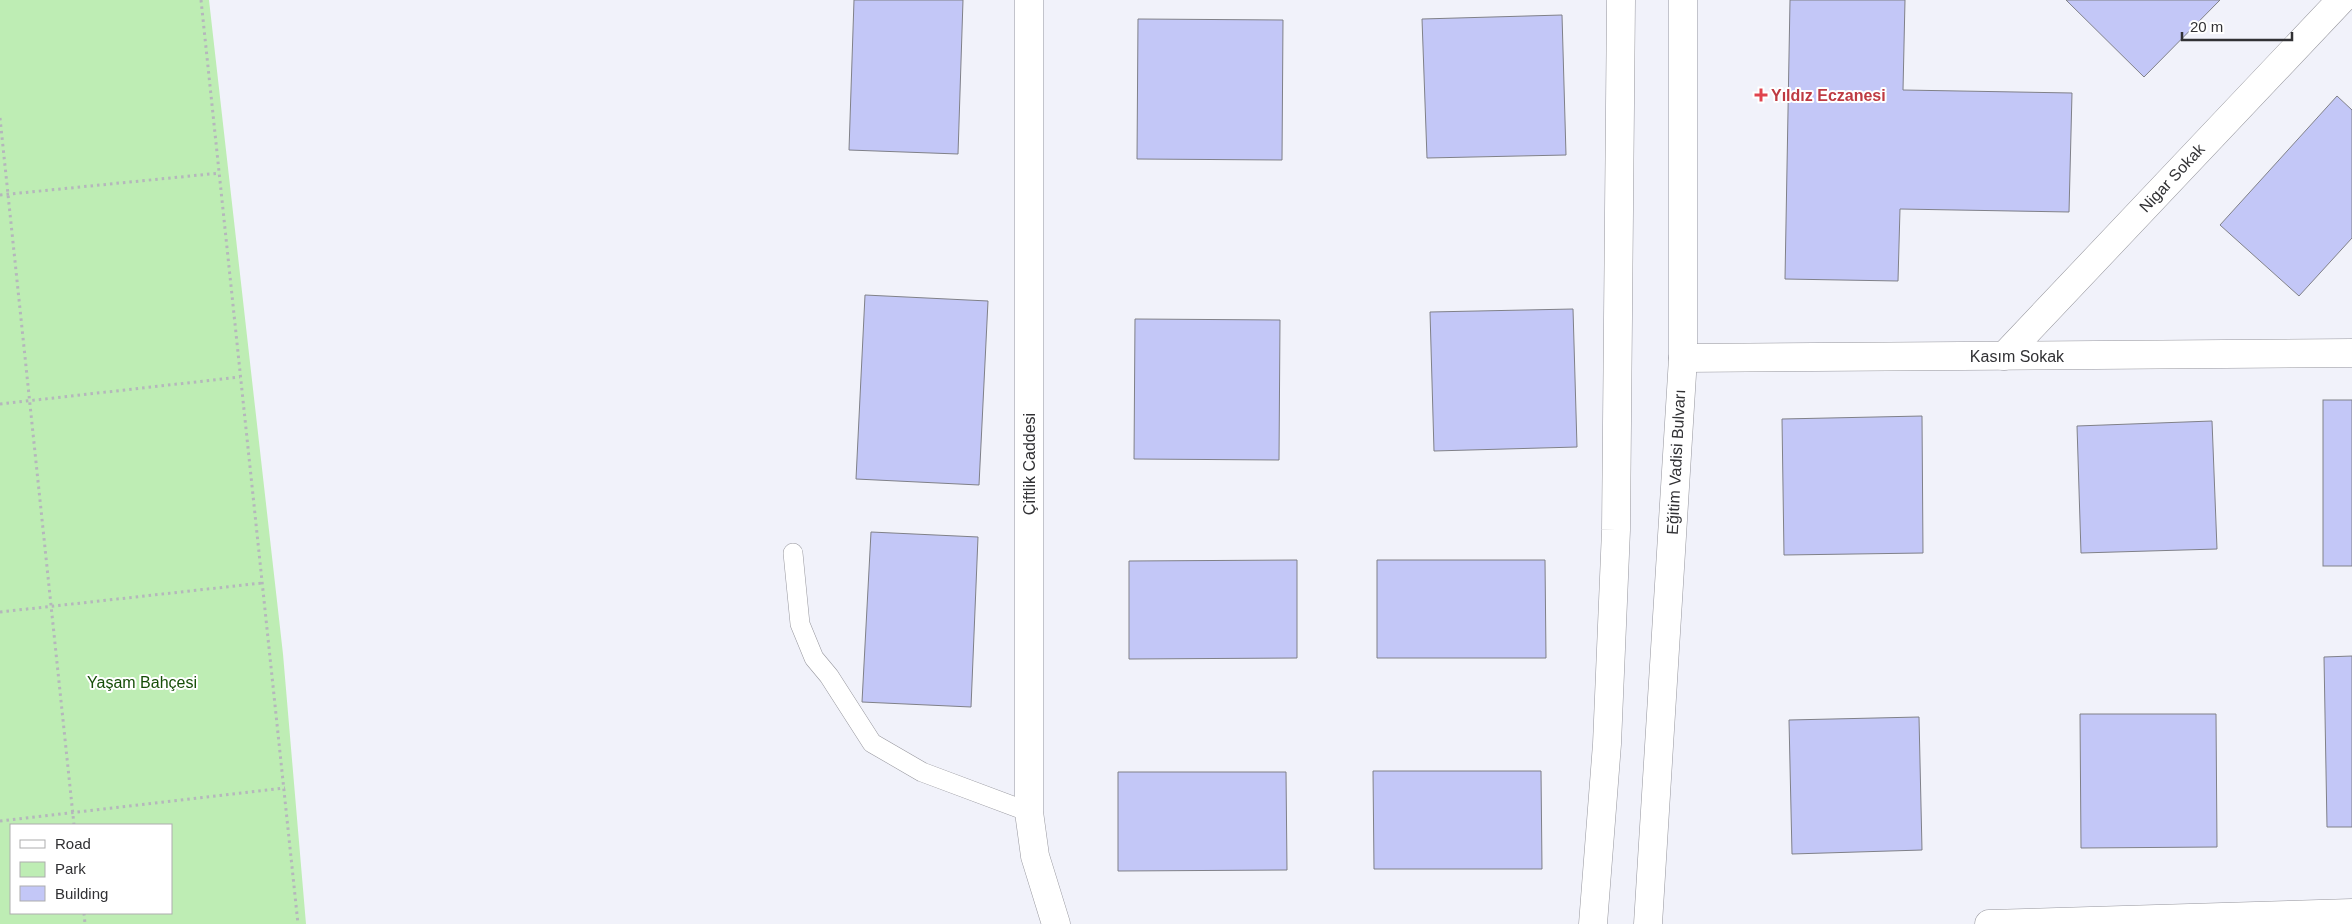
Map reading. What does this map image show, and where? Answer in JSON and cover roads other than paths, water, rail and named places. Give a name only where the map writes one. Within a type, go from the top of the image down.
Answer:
[{"type":"street","name":"Çiftlik Caddesi","points":[[1029,0],[1029,812],[1035,856],[1056,924]]},
{"type":"street","points":[[1593,924],[1607,744],[1616,530],[1621,0]]},
{"type":"street","name":"Eğitim Vadisi Bulvarı","points":[[1648,924],[1683,358],[1683,0]]},
{"type":"street","name":"Nigar Sokak","points":[[2004,356],[2341,0]]},
{"type":"street","name":"Kasım Sokak","points":[[1683,358],[2352,353]]},
{"type":"street","points":[[1989,924],[2352,913]]},
{"type":"lane","points":[[793,553],[800,624],[814,658],[829,676],[872,743],[922,772],[1029,812]]},
{"type":"place","name":"Yıldız Eczanesi","points":[[1761,95]]},
{"type":"park label","name":"Yaşam Bahçesi","points":[[142,682]]}]
